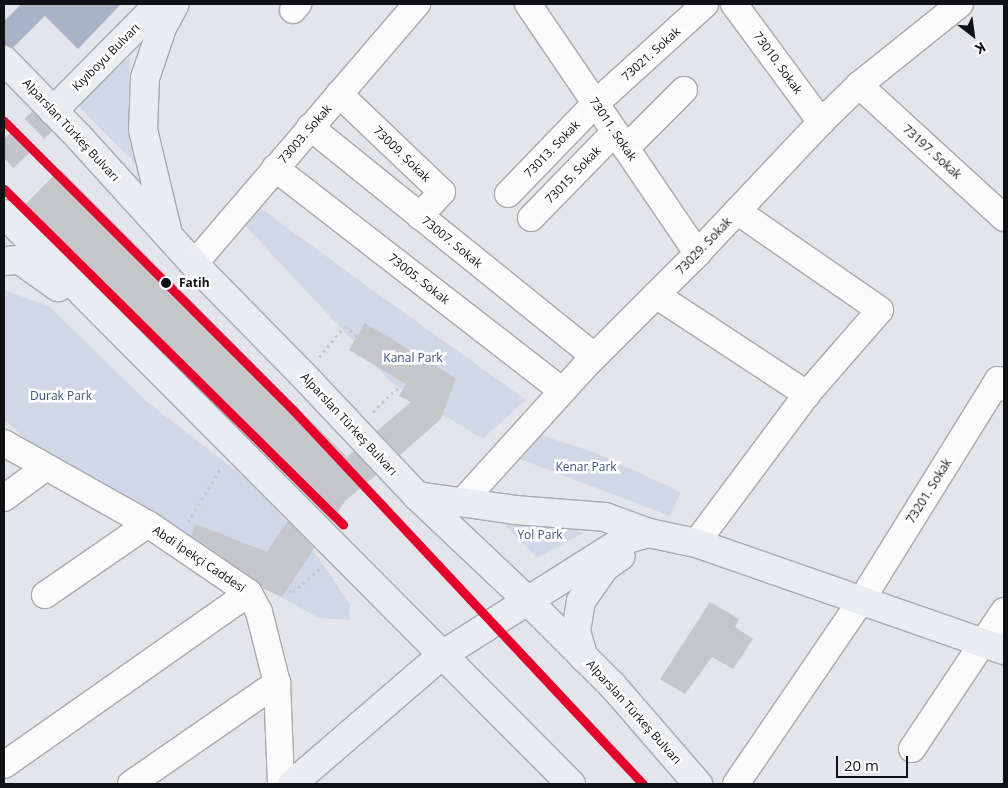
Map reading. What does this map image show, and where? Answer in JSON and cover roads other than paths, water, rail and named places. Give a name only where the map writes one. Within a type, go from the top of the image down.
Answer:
[{"type":"main road","name":"Kıyıboyu Bulvarı","points":[[54,111],[159,4]]},
{"type":"main road","points":[[169,238],[143,130],[146,78],[162,28],[175,4]]},
{"type":"main road","name":"Alparslan Türkeş Bulvarı","points":[[4,60],[54,111],[169,238],[304,376],[417,496],[527,600],[613,686],[698,784]]},
{"type":"main road","points":[[4,214],[571,784]]},
{"type":"main road","points":[[4,261],[20,260],[123,334]]},
{"type":"main road","points":[[417,496],[461,503],[605,517],[649,533],[696,543],[993,646]]},
{"type":"main road","points":[[292,784],[442,655],[624,540],[649,533]]},
{"type":"main road","points":[[584,658],[576,632],[581,601],[605,567],[649,533]]},
{"type":"street","name":"73003. Sokak","points":[[194,264],[417,4]]},
{"type":"street","name":"73011. Sokak","points":[[528,4],[698,254]]},
{"type":"street","name":"73021. Sokak","points":[[596,104],[705,4]]},
{"type":"street","name":"73010. Sokak","points":[[734,4],[821,122]]},
{"type":"street","name":"73029. Sokak","points":[[461,503],[594,356],[698,254],[821,122],[859,85],[960,4]]},
{"type":"street","name":"73197. Sokak","points":[[859,85],[1003,215]]},
{"type":"street","name":"73015. Sokak","points":[[531,218],[621,140],[684,90]]},
{"type":"street","name":"73009. Sokak","points":[[339,94],[442,192],[420,216]]},
{"type":"street","name":"73013. Sokak","points":[[508,194],[596,104]]},
{"type":"street","name":"73007. Sokak","points":[[310,127],[594,356]]},
{"type":"street","name":"73005. Sokak","points":[[275,168],[562,391]]},
{"type":"street","points":[[696,543],[807,394],[880,310],[737,211]]},
{"type":"street","points":[[656,295],[807,394]]},
{"type":"street","name":"73201. Sokak","points":[[736,784],[861,601],[1001,384]]},
{"type":"street","name":"Abdi İpekçi Caddesi","points":[[4,443],[148,524],[249,593],[259,612],[277,683],[281,784]]},
{"type":"street","points":[[4,498],[46,468]]},
{"type":"street","points":[[45,595],[148,524]]},
{"type":"street","points":[[4,765],[249,593]]},
{"type":"street","points":[[912,749],[993,646],[1004,611]]},
{"type":"street","points":[[131,784],[277,683]]},
{"type":"waterway","points":[[4,38],[38,4]]},
{"type":"tunnel","points":[[4,158],[53,111]]},
{"type":"place","name":"Fatih","points":[[166,283]]},
{"type":"park label","name":"Kanal Park","points":[[413,358]]},
{"type":"park label","name":"Durak Park","points":[[61,396]]},
{"type":"park label","name":"Kenar Park","points":[[586,467]]},
{"type":"park label","name":"Yol Park","points":[[540,535]]}]
